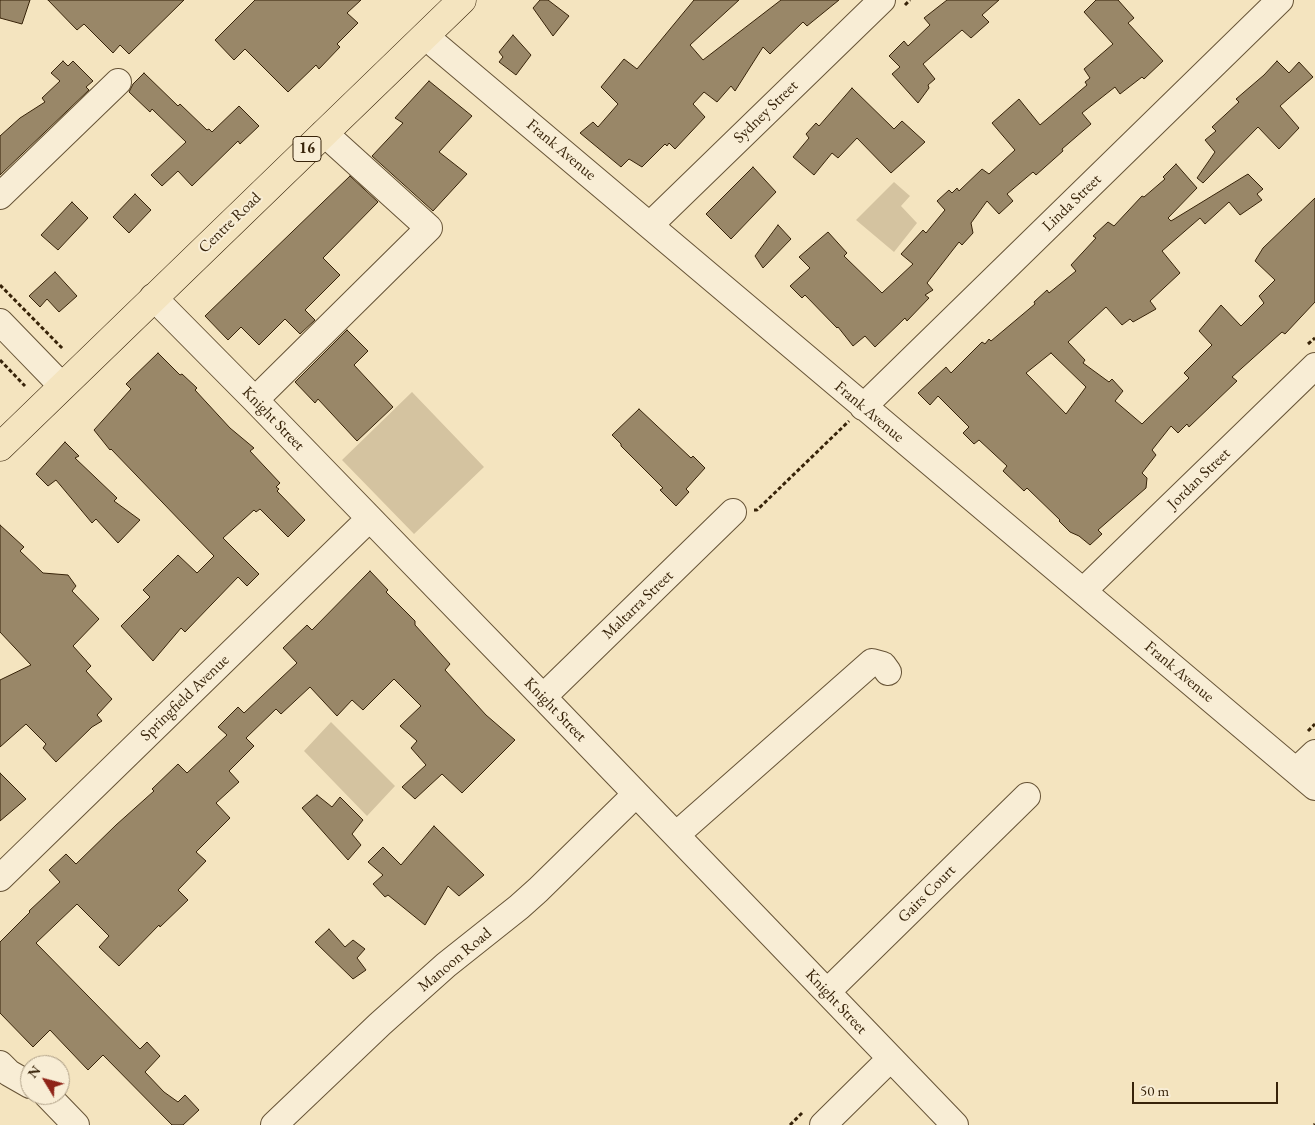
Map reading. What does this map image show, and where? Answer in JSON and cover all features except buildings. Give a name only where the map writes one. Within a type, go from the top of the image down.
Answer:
[{"type":"main road","name":"Centre Road","points":[[0,447],[462,0]]},
{"type":"street","name":"Sydney Street","points":[[650,224],[882,0]]},
{"type":"street","name":"Linda Street","points":[[864,407],[1280,0]]},
{"type":"street","name":"Frank Avenue","points":[[425,36],[1306,779]]},
{"type":"street","points":[[0,196],[118,82]]},
{"type":"street","points":[[255,400],[429,228],[324,133]]},
{"type":"street","name":"Knight Street","points":[[153,297],[543,697],[635,795],[955,1125]]},
{"type":"street","points":[[0,322],[62,386]]},
{"type":"street","name":"Jordan Street","points":[[1083,591],[1315,366]]},
{"type":"street","name":"Maltarra Street","points":[[543,697],[733,512]]},
{"type":"street","name":"Springfield Avenue","points":[[0,878],[369,519]]},
{"type":"street","points":[[676,836],[872,662],[883,665],[888,672]]},
{"type":"street","points":[[1306,779],[1315,753]]},
{"type":"street","name":"Manoon Road","points":[[274,1125],[387,1017],[446,965],[519,908],[635,795]]},
{"type":"street","name":"Gairs Court","points":[[827,992],[1027,796]]},
{"type":"street","points":[[823,1125],[890,1059]]},
{"type":"street","points":[[0,1064],[9,1073],[20,1079]]},
{"type":"street","points":[[57,1105],[76,1125]]},
{"type":"path","points":[[0,284],[63,349]]},
{"type":"path","points":[[0,360],[25,386]]},
{"type":"path","points":[[733,512],[757,510],[864,407]]},
{"type":"shaded area","points":[[894,182],[910,196],[901,206],[917,223],[894,252],[856,220]]},
{"type":"shaded area","points":[[412,392],[484,467],[414,534],[342,460]]},
{"type":"shaded area","points":[[331,722],[395,786],[367,816],[304,751]]}]
